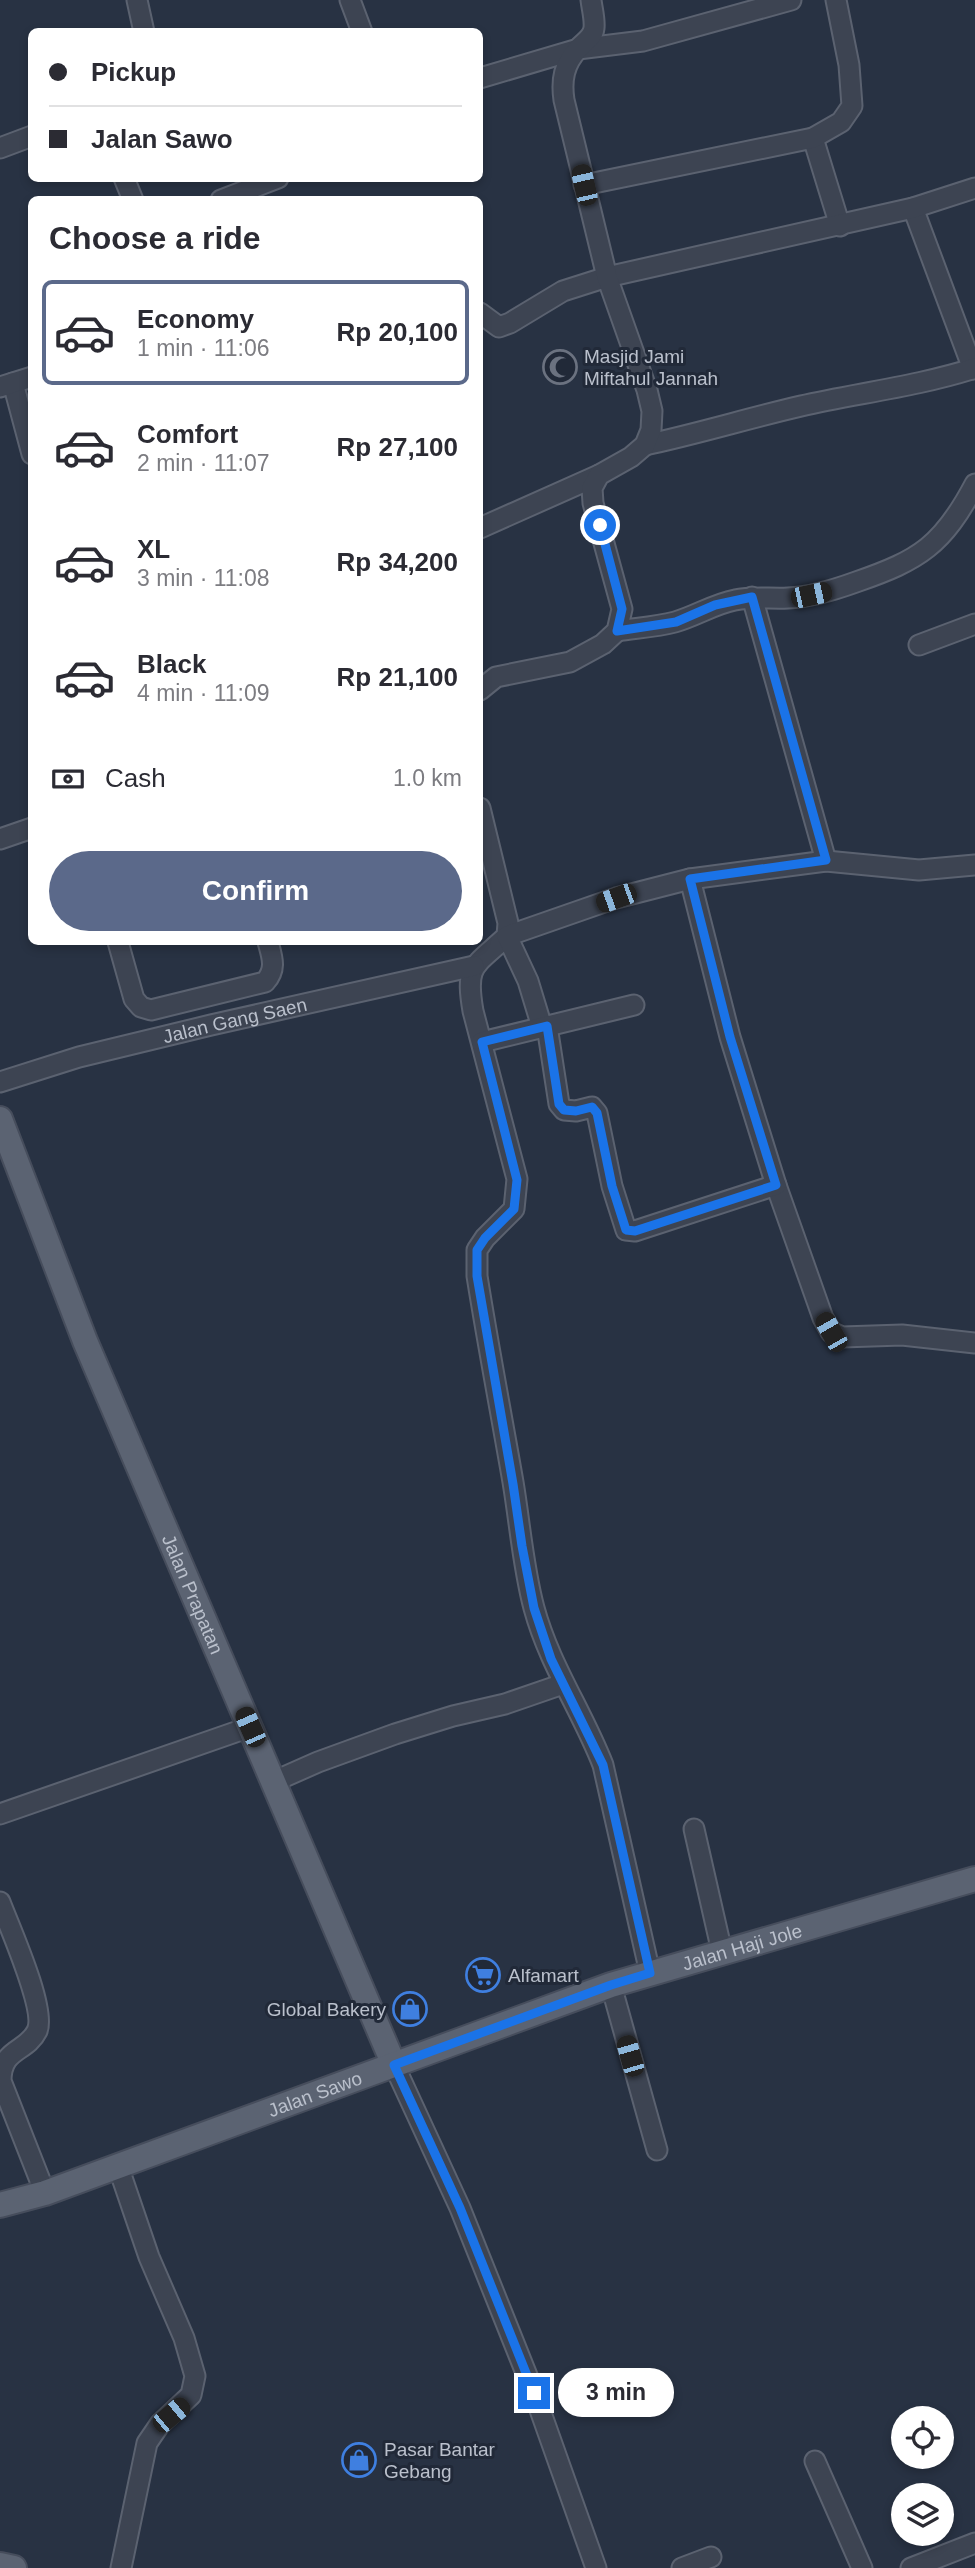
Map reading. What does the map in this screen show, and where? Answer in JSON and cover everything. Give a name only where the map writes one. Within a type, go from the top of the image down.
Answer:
[{"type":"main road","name":"Jalan Prapatan","points":[[0,1119],[85,1341],[394,2065]]},
{"type":"main road","name":"Jalan Haji Jole","points":[[394,2065],[611,1985],[975,1880]]},
{"type":"main road","name":"Jalan Sawo","points":[[0,2205],[45,2193],[394,2065]]},
{"type":"main road","points":[[0,2565],[14,2568]]},
{"type":"street","points":[[137,0],[143,28]]},
{"type":"street","points":[[350,0],[360,28]]},
{"type":"street","points":[[483,527],[599,475],[631,457],[645,445],[651,430],[652,411],[647,390],[607,277],[569,127],[562,83],[566,65],[590,39],[594,29],[591,0]]},
{"type":"street","points":[[483,77],[578,49],[643,41],[791,0]]},
{"type":"street","points":[[584,185],[813,138],[841,122],[852,106],[849,65],[836,0]]},
{"type":"street","points":[[0,148],[28,138]]},
{"type":"street","points":[[813,138],[840,226]]},
{"type":"street","points":[[231,196],[268,182]]},
{"type":"street","points":[[483,315],[499,327],[562,291],[607,277],[840,226],[913,208],[975,188]]},
{"type":"street","points":[[645,445],[800,407],[946,378],[974,369],[913,208]]},
{"type":"street","points":[[15,382],[28,437]]},
{"type":"street","points":[[599,475],[592,488],[593,503],[622,609],[617,631]]},
{"type":"street","points":[[483,686],[496,677],[570,662],[603,644],[617,631],[676,622],[715,605],[752,597],[788,598],[831,591],[897,568],[921,554],[943,535],[955,520],[975,484]]},
{"type":"street","points":[[752,597],[826,860]]},
{"type":"street","points":[[919,645],[975,624]]},
{"type":"street","points":[[483,820],[508,923],[507,936],[545,1027],[559,1104],[564,1110],[576,1111],[592,1107],[597,1113],[612,1186],[626,1230],[635,1231],[776,1185]]},
{"type":"street","points":[[0,839],[28,829]]},
{"type":"street","points":[[650,1973],[603,1765],[551,1659],[534,1608],[522,1546],[477,1276],[477,1250],[485,1238],[514,1209],[517,1180],[469,989],[469,977],[474,966],[507,936],[616,898],[690,879],[826,860],[919,870],[975,865]]},
{"type":"street","points":[[690,879],[730,1037],[776,1185],[823,1318],[831,1332],[842,1337],[902,1335],[975,1343]]},
{"type":"street","points":[[119,945],[134,999],[141,1007],[151,1010],[265,982],[274,966],[269,945]]},
{"type":"street","name":"Jalan Gang Saen","points":[[0,1082],[79,1057],[474,966]]},
{"type":"street","points":[[482,1042],[634,1004]]},
{"type":"street","points":[[275,1781],[395,1734],[453,1716],[505,1704],[563,1684]]},
{"type":"street","points":[[0,1814],[250,1727]]},
{"type":"street","points":[[694,1829],[722,1952]]},
{"type":"street","points":[[0,1902],[36,1999],[40,2020],[36,2033],[8,2056],[1,2069],[1,2081],[45,2193]]},
{"type":"street","points":[[611,1985],[657,2150]]},
{"type":"street","points":[[394,2065],[460,2208],[534,2393],[596,2568]]},
{"type":"street","points":[[118,2166],[149,2258],[184,2337],[195,2376],[191,2395],[160,2424],[147,2443],[121,2568]]},
{"type":"street","points":[[815,2461],[862,2568]]},
{"type":"street","points":[[911,2568],[975,2543]]},
{"type":"street","points":[[682,2568],[711,2557]]},
{"type":"place","name":"Masjid Jami Miftahul Jannah","points":[[560,367]]},
{"type":"place","name":"Alfamart","points":[[483,1975]]},
{"type":"place","name":"Global Bakery","points":[[410,2009]]},
{"type":"place","name":"Pasar Bantar Gebang","points":[[359,2460]]},
{"type":"route","points":[[534,2393],[460,2208],[394,2065],[650,1973],[603,1765],[551,1659],[534,1608],[522,1546],[477,1276],[477,1250],[485,1238],[514,1209],[517,1180],[482,1042],[547,1026],[559,1104],[564,1110],[576,1111],[592,1107],[597,1113],[623,1227],[630,1232],[776,1185],[730,1037],[690,879],[826,860],[752,597],[715,605],[676,622],[617,631],[622,609],[600,525]]}]
